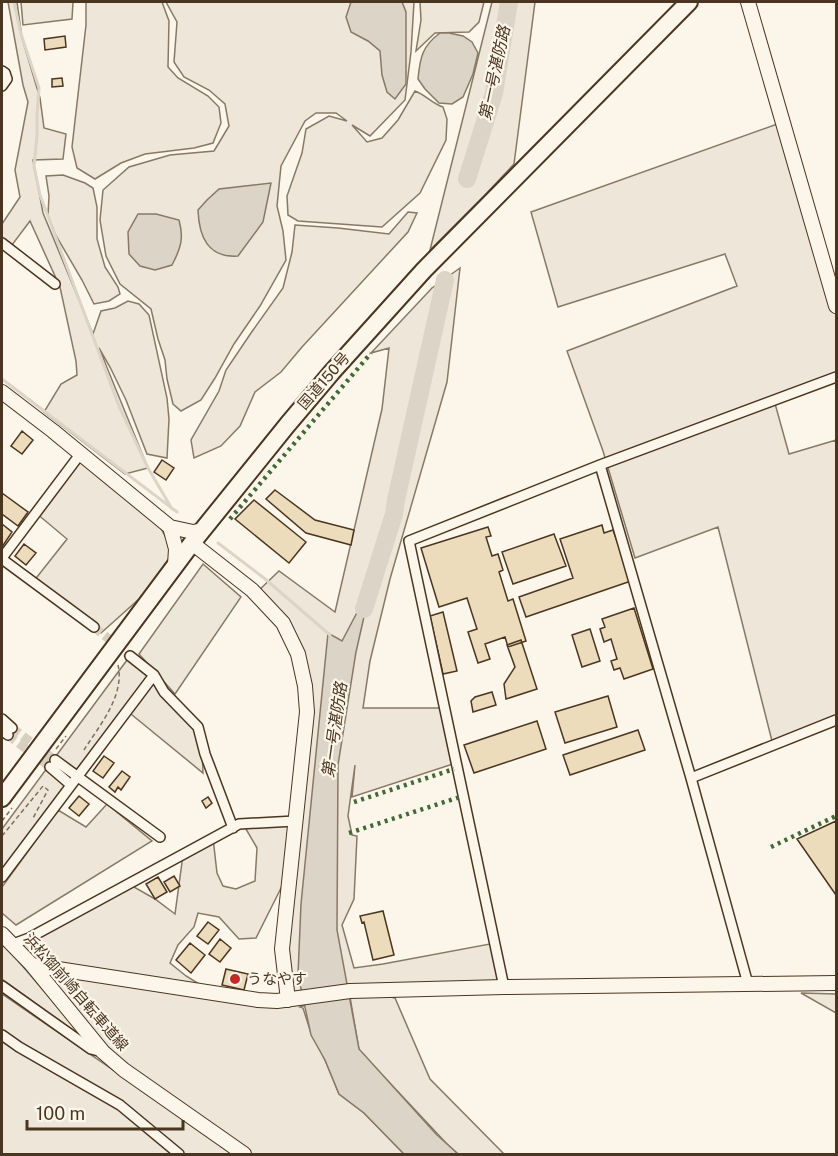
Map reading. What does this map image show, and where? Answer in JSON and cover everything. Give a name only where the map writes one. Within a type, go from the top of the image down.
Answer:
[{"type":"highway","name":"国道150号","points":[[2,798],[175,566],[339,363],[416,278],[689,2]]},
{"type":"street","points":[[748,2],[837,306]]},
{"type":"street","points":[[2,71],[7,79],[2,86]]},
{"type":"street","points":[[2,243],[55,285]]},
{"type":"street","points":[[504,987],[408,541],[600,465],[837,377]]},
{"type":"street","points":[[2,392],[171,527],[193,532],[283,622],[298,654],[305,686],[307,712],[282,949],[288,1000]]},
{"type":"street","points":[[81,453],[2,558],[94,627]]},
{"type":"street","points":[[600,465],[748,984]]},
{"type":"street","points":[[171,527],[176,549],[175,566]]},
{"type":"street","points":[[130,656],[154,675],[164,692],[198,727],[205,754],[233,828]]},
{"type":"street","points":[[2,877],[154,675]]},
{"type":"street","points":[[2,719],[7,731]]},
{"type":"street","points":[[691,778],[837,720]]},
{"type":"street","points":[[71,785],[53,764],[78,776],[160,837]]},
{"type":"street","points":[[13,944],[29,938],[239,824],[295,821]]},
{"type":"street","name":"浜松御前崎自転車道線","points":[[2,934],[32,965],[103,1052],[124,1071],[244,1155]]},
{"type":"street","points":[[32,965],[277,1001],[350,991],[837,983]]},
{"type":"street","points":[[2,986],[91,1049],[103,1052]]},
{"type":"street","points":[[2,1035],[120,1106],[179,1155]]},
{"type":"path","points":[[83,751],[114,701],[120,674],[117,664]]},
{"type":"path","points":[[2,836],[43,786],[48,790],[32,820]]},
{"type":"shaded area","points":[[8,2],[17,2],[22,38],[40,98],[44,128],[66,134],[63,159],[33,160],[43,213],[93,334],[101,311],[115,308],[128,301],[139,304],[149,315],[167,398],[169,419],[167,458],[147,454],[126,400],[99,348],[148,468],[125,474],[44,412],[61,384],[77,375],[76,361],[60,287],[30,221],[9,249],[2,243],[2,224],[20,197],[15,170],[28,102]]},
{"type":"shaded area","points":[[21,2],[73,2],[72,19],[23,25]]},
{"type":"shaded area","points":[[86,2],[162,2],[169,21],[168,67],[178,78],[208,96],[219,107],[221,123],[213,143],[194,148],[145,154],[121,163],[95,179],[77,168],[72,147],[86,25]]},
{"type":"shaded area","points":[[166,2],[414,2],[405,100],[370,136],[352,125],[367,142],[382,138],[398,120],[415,91],[443,107],[447,119],[446,140],[420,193],[382,227],[298,221],[288,215],[287,196],[302,153],[306,129],[329,116],[347,121],[336,113],[316,113],[305,121],[281,166],[277,206],[283,231],[286,260],[201,400],[181,411],[173,404],[165,360],[151,309],[120,284],[106,256],[100,220],[103,190],[129,167],[170,155],[214,151],[229,126],[225,104],[209,90],[184,77],[174,62],[177,22]]},
{"type":"shaded area","points":[[420,2],[484,2],[479,22],[469,32],[435,33],[416,51],[421,20]]},
{"type":"shaded area","points":[[492,2],[535,2],[514,164],[430,250]]},
{"type":"shaded area","points":[[783,122],[836,306],[836,377],[774,400],[789,454],[836,440],[836,720],[773,745],[718,527],[635,558],[603,451],[567,351],[737,286],[725,254],[558,307],[531,212]]},
{"type":"shaded area","points":[[63,175],[93,188],[97,207],[97,239],[105,267],[120,294],[109,301],[94,304],[55,234],[48,215],[49,196],[46,176]]},
{"type":"shaded area","points":[[408,212],[417,213],[408,232],[281,372],[255,392],[240,426],[221,446],[194,458],[191,440],[219,391],[226,370],[283,288],[292,252],[295,225],[389,234]]},
{"type":"shaded area","points":[[460,268],[447,382],[390,579],[370,661],[363,708],[444,708],[456,763],[352,797],[355,765],[348,816],[352,835],[357,836],[354,899],[342,925],[354,968],[495,943],[504,987],[364,991],[395,998],[430,1079],[504,1154],[458,1154],[447,1144],[359,1050],[349,991],[300,1007],[303,1008],[310,1030],[339,1094],[364,1113],[404,1154],[248,1154],[120,1061],[54,983],[52,971],[55,974],[258,1000],[288,1000],[294,1003],[290,1000],[284,946],[291,868],[256,938],[239,939],[219,917],[198,913],[194,927],[178,945],[170,963],[212,992],[39,966],[17,942],[129,884],[175,914],[183,855],[213,838],[217,873],[223,886],[236,889],[255,881],[257,848],[243,824],[290,822],[294,850],[302,796],[307,687],[295,648],[255,594],[279,571],[335,612],[382,409],[389,348],[371,353],[432,288]]},
{"type":"shaded area","points":[[79,456],[159,525],[169,543],[169,560],[161,571],[139,599],[101,633],[87,618],[33,582],[67,539],[36,513]]},
{"type":"shaded area","points":[[203,564],[241,597],[175,694],[139,654]]},
{"type":"shaded area","points":[[130,656],[198,727],[202,745],[203,773],[126,710],[2,870],[2,829]]},
{"type":"shaded area","points":[[107,804],[152,841],[16,925],[2,913],[2,887],[58,810],[86,827]]},
{"type":"shaded area","points":[[2,942],[84,1038],[2,979]]},
{"type":"shaded area","points":[[801,993],[836,994],[836,1013]]},
{"type":"shaded area","points":[[2,994],[236,1154],[2,1154]]},
{"type":"water","points":[[351,2],[402,2],[406,12],[406,84],[395,99],[387,92],[382,75],[380,51],[351,32],[346,17]]},
{"type":"water","points":[[440,33],[463,36],[472,42],[478,53],[473,74],[463,97],[452,104],[439,103],[418,79],[423,53],[429,43]]},
{"type":"water","points":[[271,183],[263,222],[238,256],[228,256],[212,249],[200,229],[198,210],[219,189]]},
{"type":"water","points":[[138,214],[156,214],[179,220],[181,243],[172,265],[155,270],[140,266],[129,254],[128,232]]},
{"type":"water","points":[[371,586],[356,652],[338,765],[337,930],[359,1049],[436,1134],[458,1154],[404,1154],[364,1113],[339,1094],[325,1060],[311,1035],[298,975],[301,904],[328,633],[342,641]]},
{"type":"building","points":[[65,36],[66,47],[45,50],[44,39]]},
{"type":"building","points":[[62,78],[63,86],[52,87],[52,79]]},
{"type":"building","points":[[22,431],[33,440],[22,454],[11,446]]},
{"type":"building","points":[[162,460],[174,468],[166,480],[154,472]]},
{"type":"building","points":[[275,490],[315,520],[354,530],[351,545],[306,533],[266,499]]},
{"type":"building","points":[[2,493],[28,512],[18,526],[2,514]]},
{"type":"building","points":[[254,500],[306,542],[289,563],[235,519]]},
{"type":"building","points":[[2,524],[12,532],[2,547]]},
{"type":"building","points":[[602,525],[604,533],[613,530],[631,581],[526,617],[519,597],[573,578],[560,539]]},
{"type":"building","points":[[488,527],[491,536],[486,537],[492,556],[498,554],[503,570],[499,572],[508,601],[513,599],[526,641],[508,647],[505,637],[485,644],[490,659],[478,663],[468,632],[477,629],[467,598],[439,607],[421,548]]},
{"type":"building","points":[[554,534],[566,566],[513,584],[502,552]]},
{"type":"building","points":[[24,544],[36,553],[26,565],[15,556]]},
{"type":"building","points":[[634,608],[653,669],[624,679],[620,668],[614,670],[611,661],[617,659],[611,639],[604,642],[600,629],[605,627],[602,619]]},
{"type":"building","points":[[443,612],[457,671],[443,674],[430,616]]},
{"type":"building","points":[[590,629],[600,661],[582,667],[572,635]]},
{"type":"building","points":[[521,640],[537,689],[506,699],[504,684],[515,667],[507,645]]},
{"type":"building","points":[[492,692],[496,705],[473,712],[471,701],[475,697]]},
{"type":"building","points":[[608,696],[617,727],[565,743],[555,712]]},
{"type":"building","points":[[537,721],[546,749],[474,773],[464,745]]},
{"type":"building","points":[[638,730],[645,750],[570,775],[563,755]]},
{"type":"building","points":[[104,756],[114,763],[103,778],[93,771]]},
{"type":"building","points":[[122,771],[130,777],[121,790],[118,787],[115,792],[109,787]]},
{"type":"building","points":[[79,796],[89,804],[79,816],[69,808]]},
{"type":"building","points":[[208,797],[212,803],[206,808],[202,801]]},
{"type":"building","points":[[836,821],[836,895],[797,839]]},
{"type":"building","points":[[174,876],[180,886],[170,892],[164,882]]},
{"type":"building","points":[[158,877],[167,892],[155,899],[146,884]]},
{"type":"building","points":[[383,911],[394,955],[373,960],[364,922],[362,923],[360,916]]},
{"type":"building","points":[[208,922],[219,930],[208,944],[197,936]]},
{"type":"building","name":"うなやす","points":[[220,939],[231,948],[220,962],[209,954]]},
{"type":"building","points":[[190,943],[205,955],[191,973],[176,960]]},
{"type":"building","name":"うなやす","points":[[226,969],[248,974],[244,990],[222,985]]},
{"type":"waterway","points":[[14,2],[21,34],[39,88],[34,166],[40,195],[119,406],[148,468],[172,509]]},
{"type":"waterway","name":"第一号湛防路","points":[[467,179],[494,93],[509,2]]},
{"type":"waterway","name":"第一号湛防路","points":[[364,609],[394,514],[445,280]]},
{"type":"waterway","points":[[2,379],[177,512]]},
{"type":"waterway","points":[[218,543],[264,578],[330,635]]},
{"type":"tunnel","points":[[94,627],[130,656]]},
{"type":"tunnel","points":[[12,728],[55,760]]},
{"type":"tunnel","points":[[8,735],[50,767]]},
{"type":"hedge","points":[[230,519],[371,353]]},
{"type":"hedge","points":[[354,802],[454,769]]},
{"type":"hedge","points":[[349,833],[463,796]]},
{"type":"hedge","points":[[771,847],[836,816]]},
{"type":"place","name":"うなやす","points":[[235,979]]}]
